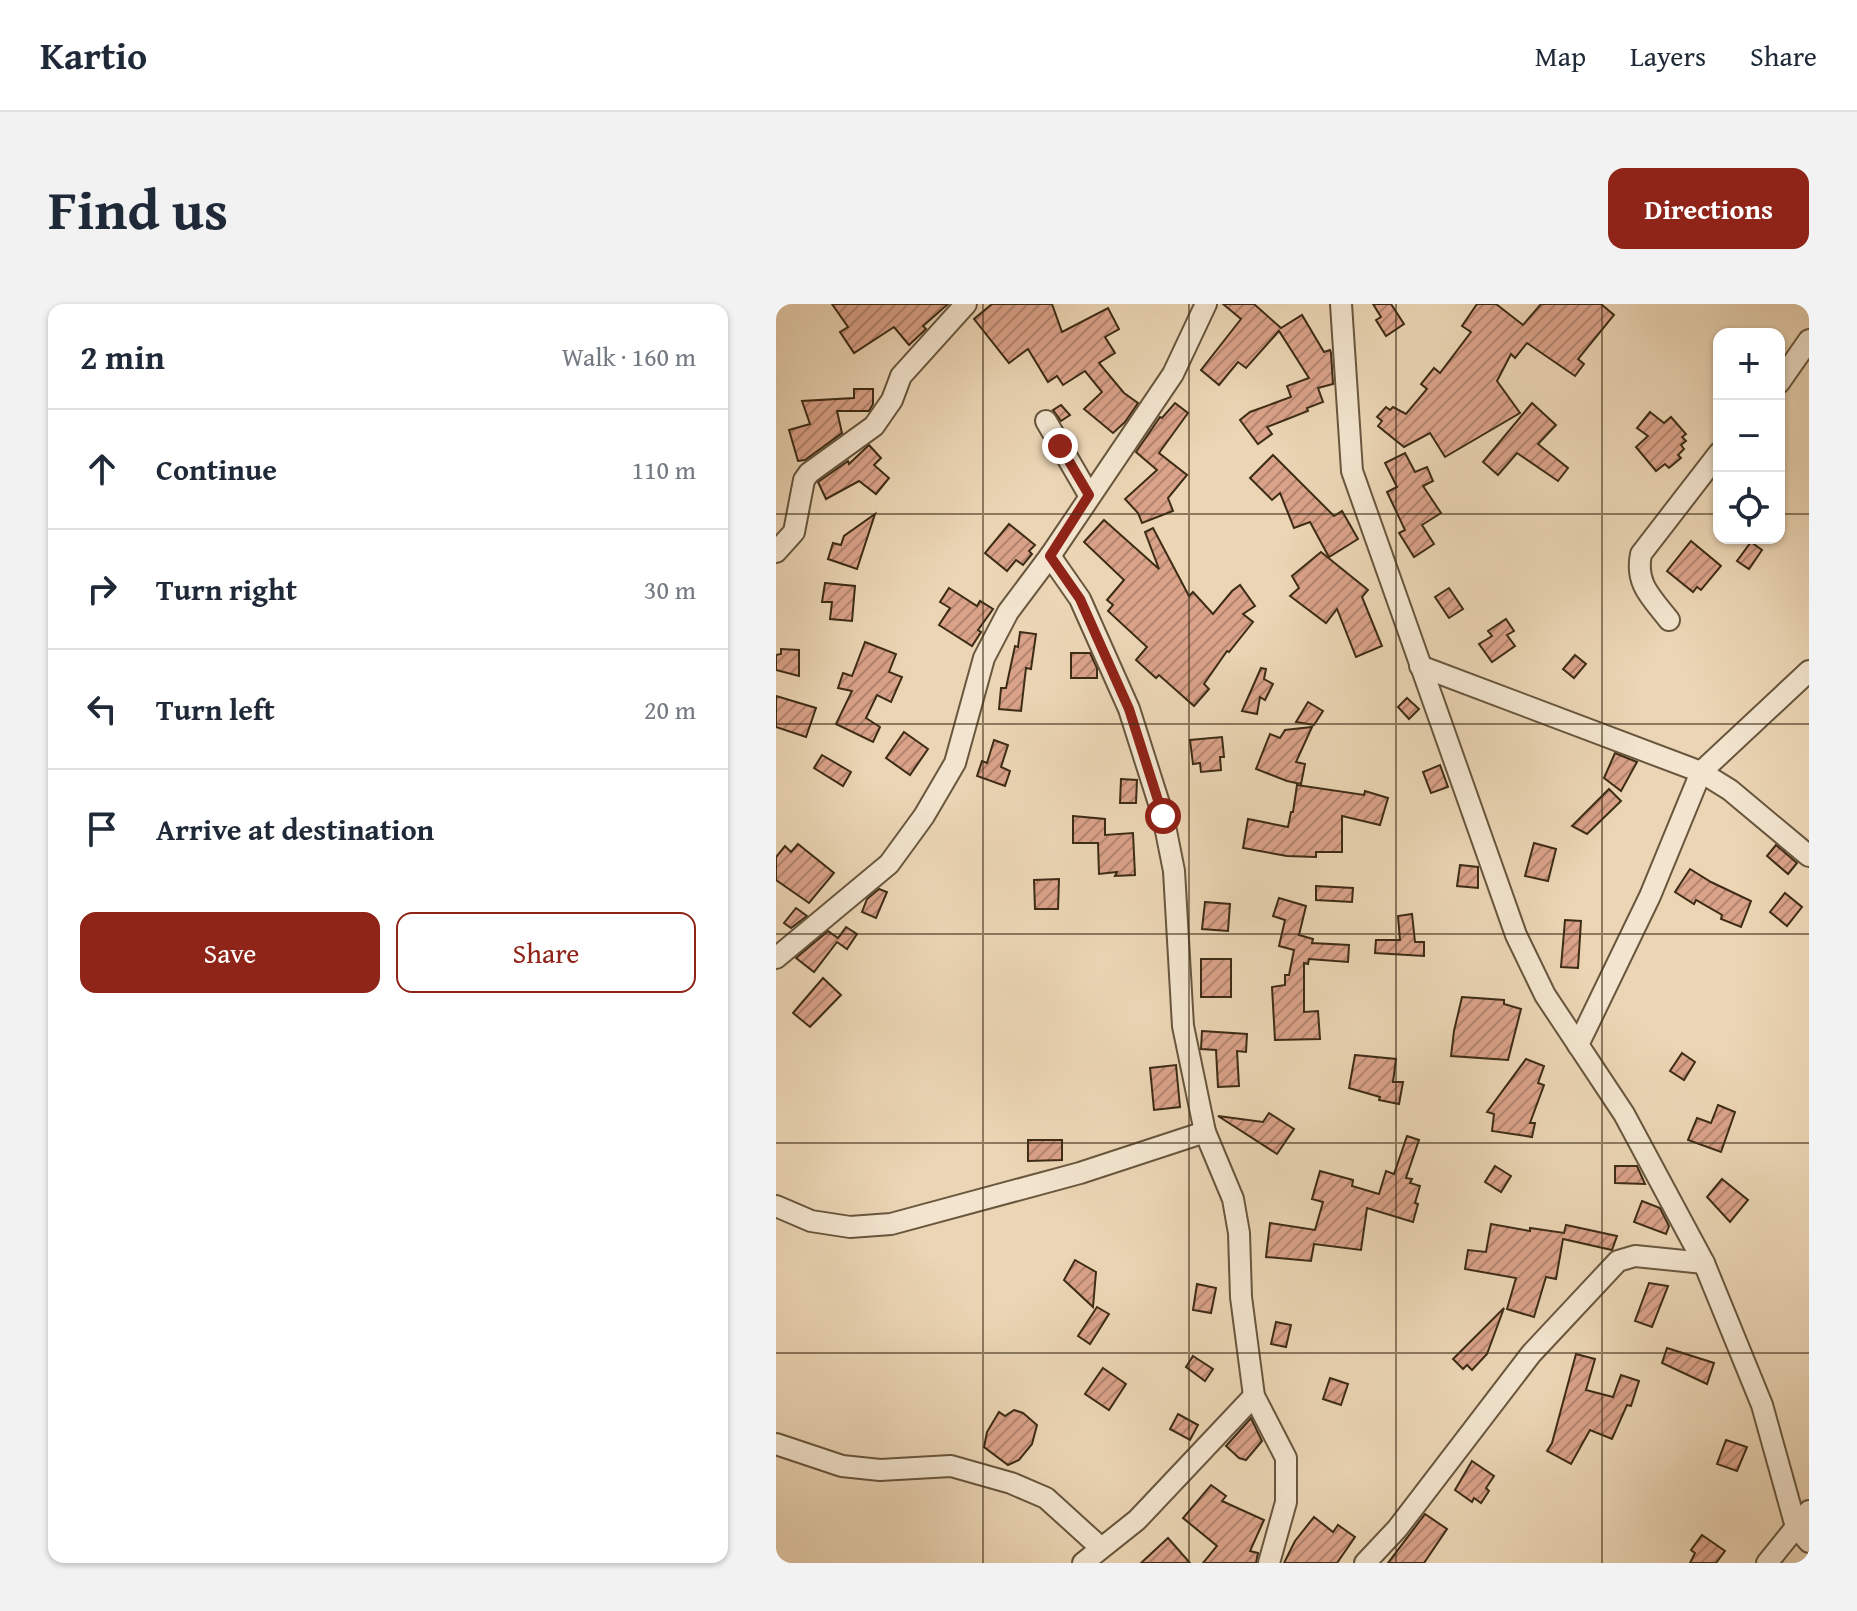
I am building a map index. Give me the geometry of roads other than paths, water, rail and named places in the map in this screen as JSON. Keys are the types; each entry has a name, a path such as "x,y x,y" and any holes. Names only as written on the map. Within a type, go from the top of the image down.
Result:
{"street":[{"path":"776,552 794,532 801,493 809,473 874,426 892,400 901,376 966,304"},
{"path":"776,958 889,864 924,816 955,763 984,658 1008,612 1050,556 1173,374 1206,304"},
{"path":"1341,304 1352,471 1516,935 1545,995 1624,1114 1704,1263 1762,1405 1805,1527 1767,1563"},
{"path":"1785,374 1809,340"},
{"path":"1046,421 1089,495"},
{"path":"1669,620 1642,584 1638,570 1641,554 1713,461"},
{"path":"1050,556 1080,599 1129,709 1163,816 1174,871 1183,1026 1205,1132 1233,1199 1239,1233 1241,1297 1254,1396 1286,1458 1286,1502 1269,1563"},
{"path":"1420,666 1701,772 1730,790 1809,856"},
{"path":"1578,1045 1650,896 1701,772 1809,671"},
{"path":"776,1206 811,1221 850,1227 891,1224 1080,1173 1205,1132"},
{"path":"1365,1563 1397,1529 1531,1354 1618,1261 1635,1256 1704,1263"},
{"path":"1083,1563 1137,1520 1254,1396"},
{"path":"776,1444 842,1466 880,1470 951,1466 1011,1483 1046,1498 1100,1547"}]}
